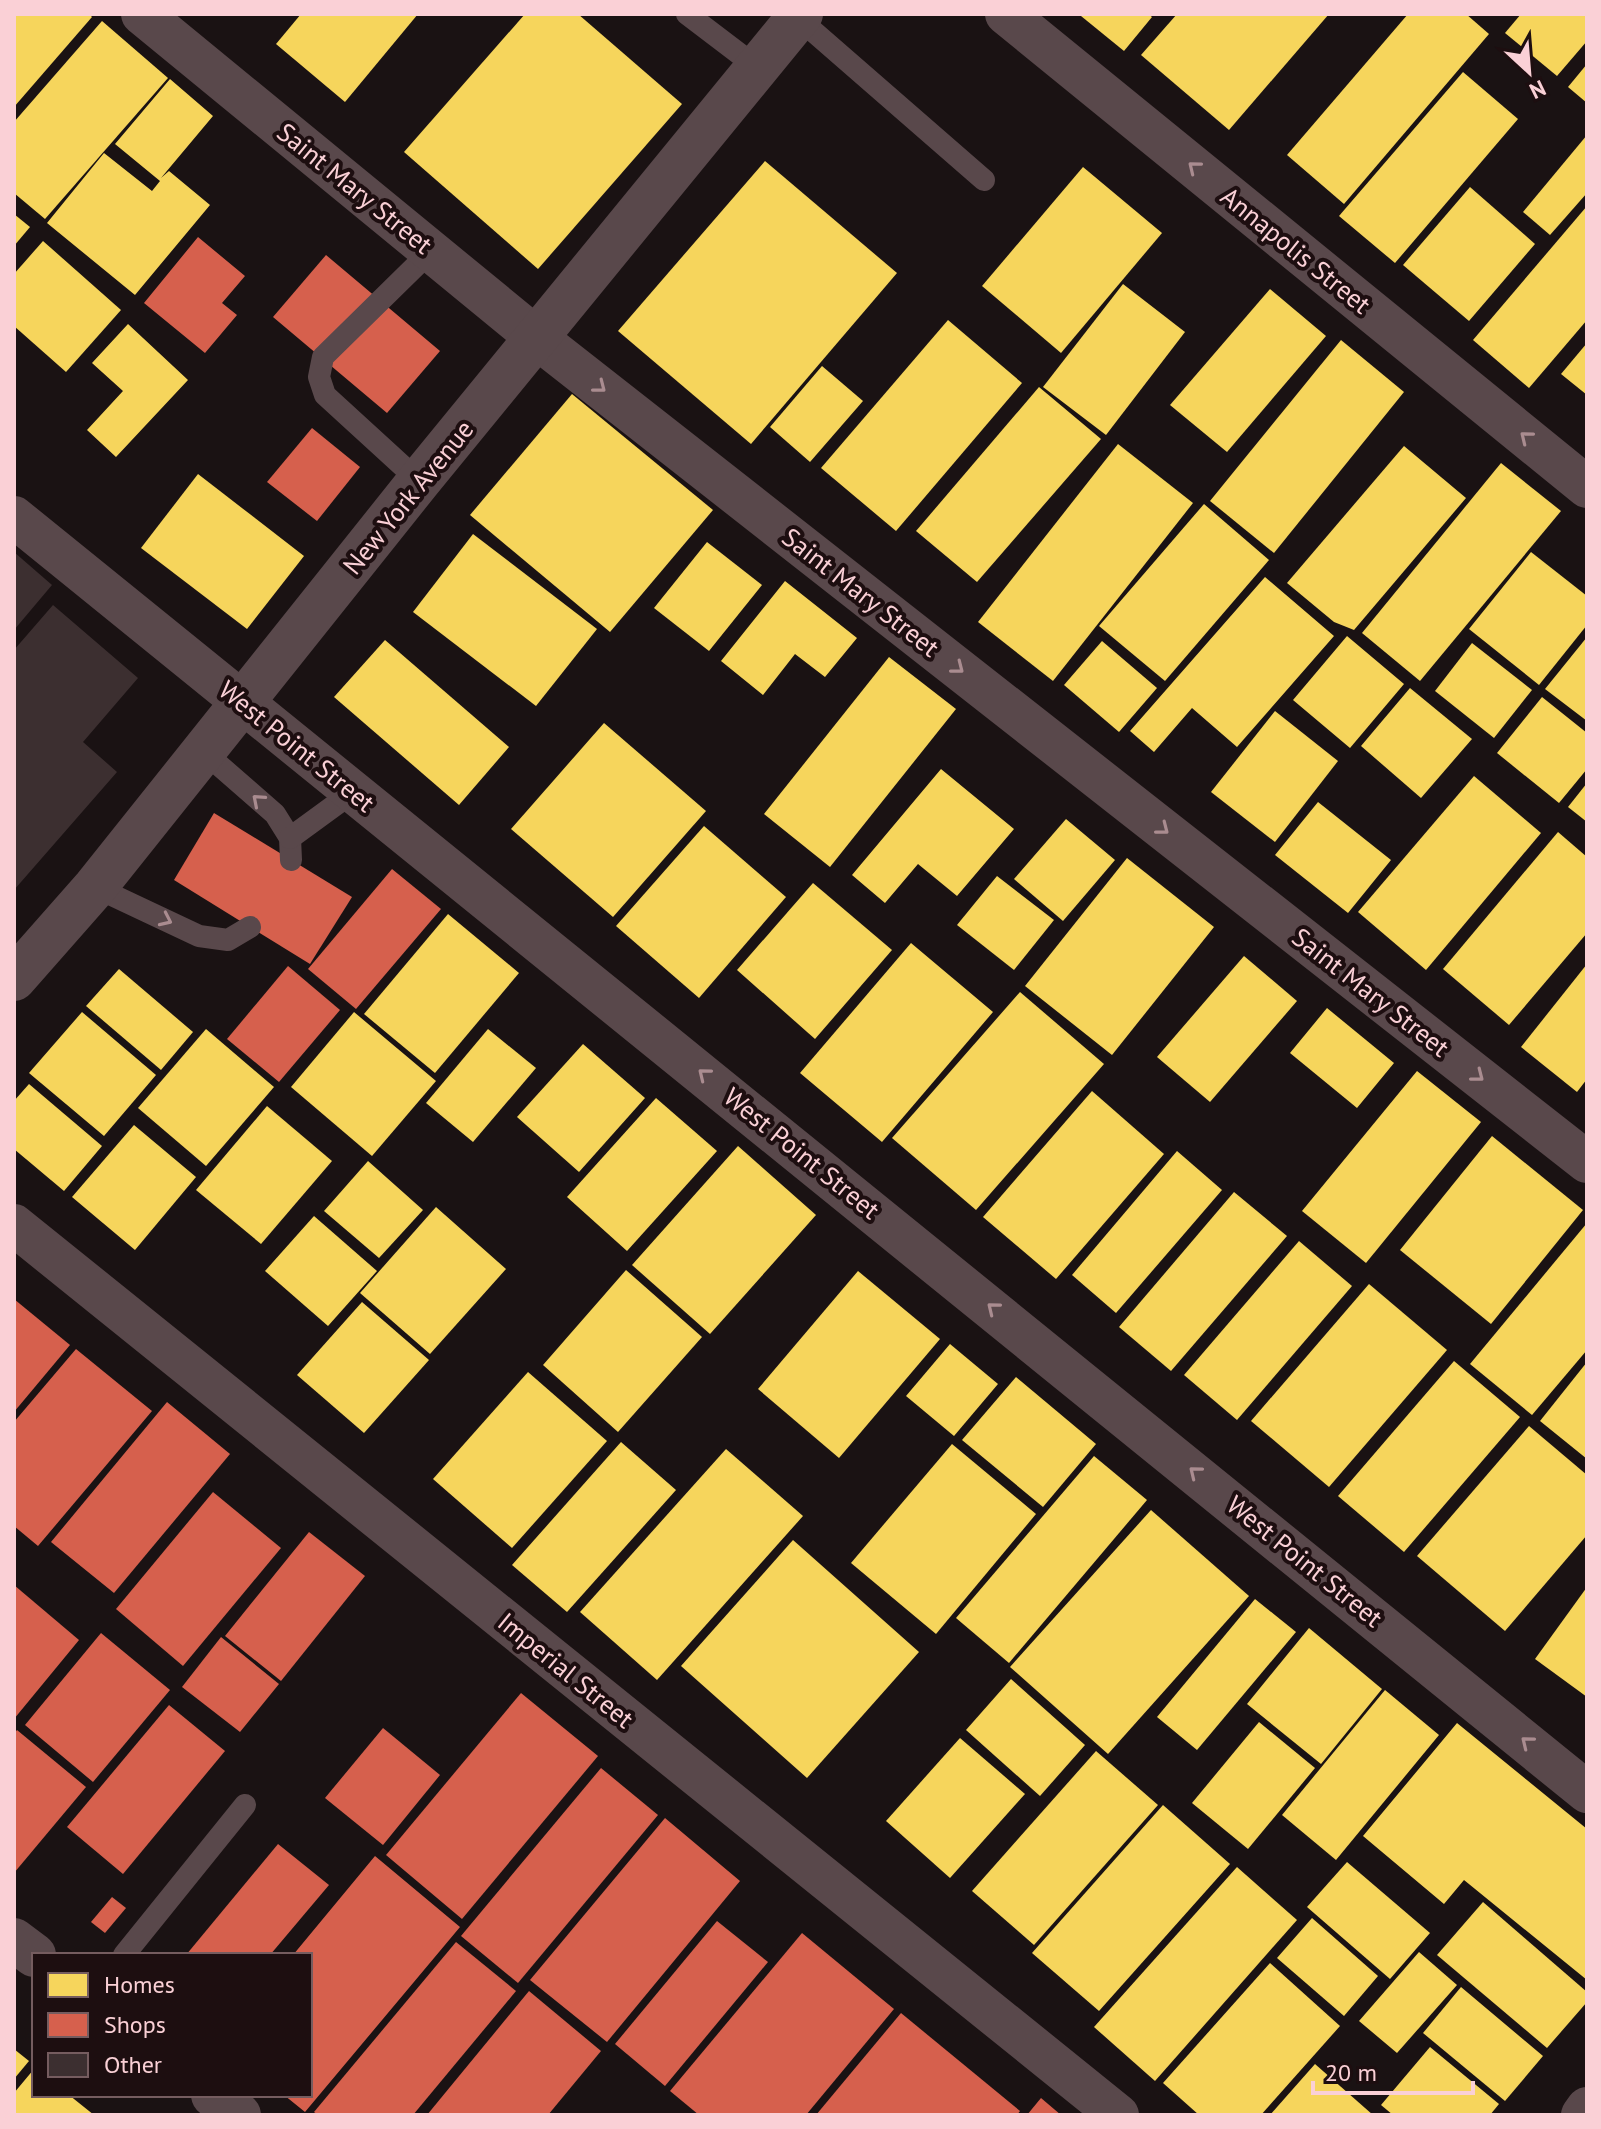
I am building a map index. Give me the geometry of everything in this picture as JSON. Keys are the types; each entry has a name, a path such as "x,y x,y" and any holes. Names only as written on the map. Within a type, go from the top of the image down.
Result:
{"street":[{"name":"Saint Mary Street","path":"142,14 538,339 1587,1162"},
{"name":"Annapolis Street","path":"1006,14 1587,487"},
{"name":"New York Avenue","path":"14,979 95,887 419,481 800,16"},
{"name":"West Point Street","path":"14,517 1587,1792"},
{"name":"Imperial Street","path":"14,1225 504,1638 1118,2115"},
{"path":"14,1940 32,1954"},
{"path":"216,2097 239,2115"},
{"path":"1582,2115 1587,2108"}],"lane":[{"path":"687,14 758,68"},
{"path":"800,16 984,180"},
{"path":"419,481 325,395 319,377 323,357 431,251"},
{"path":"204,752 275,814 291,849 353,792"},
{"path":"95,887 199,936 228,940 250,927"},
{"path":"126,1953 245,1805"}],"building: Homes":[{"path":"14,14 89,14 92,17 14,107"},
{"path":"301,14 418,14 345,102 276,44"},
{"path":"525,14 578,14 682,104 538,269 404,152"},
{"path":"1148,14 1152,17 1124,51 1081,16"},
{"path":"1177,14 1329,14 1229,130 1141,55"},
{"path":"1408,14 1466,14 1489,34 1344,204 1287,155"},
{"path":"1521,14 1587,14 1587,41 1557,76 1505,33"},
{"path":"102,21 168,78 45,219 14,193 14,122"},
{"path":"1587,64 1587,103 1568,87"},
{"path":"1463,72 1518,119 1395,263 1339,216"},
{"path":"170,79 213,116 161,178 169,171 210,205 135,295 47,223 104,153 152,191 160,181 115,144"},
{"path":"1587,135 1587,193 1550,235 1523,212"},
{"path":"765,161 897,273 751,444 618,331"},
{"path":"1083,167 1162,233 1061,353 982,286"},
{"path":"1470,187 1535,244 1469,321 1403,265"},
{"path":"1587,206 1587,320 1529,388 1473,340"},
{"path":"14,214 30,227 14,246"},
{"path":"43,241 121,310 66,372 14,326 14,274"},
{"path":"1123,284 1185,332 1106,435 1043,387"},
{"path":"1270,289 1326,336 1227,452 1170,405"},
{"path":"948,320 1022,383 896,531 821,468"},
{"path":"128,324 188,380 116,457 87,430 123,391 92,363"},
{"path":"1341,340 1404,392 1274,553 1210,501"},
{"path":"1587,343 1587,395 1561,374"},
{"path":"822,366 863,401 810,462 770,427"},
{"path":"1039,387 1101,439 977,582 916,531"},
{"path":"572,394 713,510 610,632 470,515"},
{"path":"1118,444 1193,503 1053,681 978,622"},
{"path":"1404,446 1466,498 1354,630 1334,622 1287,583"},
{"path":"1501,463 1561,511 1420,681 1362,633"},
{"path":"198,474 304,556 247,629 141,548"},
{"path":"1204,504 1269,560 1165,681 1099,626"},
{"path":"473,534 597,629 536,706 413,612"},
{"path":"707,542 762,585 709,651 654,608"},
{"path":"1531,552 1587,596 1587,625 1539,685 1469,629"},
{"path":"1265,577 1334,636 1237,747 1192,708 1154,752 1130,731"},
{"path":"785,581 857,638 825,677 795,654 763,695 721,661"},
{"path":"1347,636 1404,684 1350,748 1293,700"},
{"path":"1587,637 1587,721 1545,689"},
{"path":"385,640 509,747 459,805 334,697"},
{"path":"1102,641 1157,688 1119,732 1064,685"},
{"path":"1472,643 1532,690 1494,738 1435,691"},
{"path":"889,657 956,709 830,867 764,814"},
{"path":"1410,688 1472,739 1421,798 1361,746"},
{"path":"1542,697 1587,733 1587,769 1559,803 1497,753"},
{"path":"1275,711 1338,761 1275,842 1211,792"},
{"path":"604,723 706,811 613,917 511,829"},
{"path":"941,769 1014,829 957,896 918,864 885,903 852,875"},
{"path":"1474,776 1541,833 1426,970 1358,912"},
{"path":"1587,783 1587,822 1568,807"},
{"path":"1318,802 1391,860 1348,913 1275,855"},
{"path":"1066,819 1115,860 1063,921 1014,879"},
{"path":"704,826 786,897 699,998 616,926"},
{"path":"1558,832 1587,857 1587,933 1509,1025 1443,969"},
{"path":"1127,858 1214,927 1112,1055 1025,986"},
{"path":"997,876 1054,920 1014,970 957,925"},
{"path":"813,883 892,950 815,1039 737,970"},
{"path":"448,914 519,973 435,1073 364,1014"},
{"path":"911,943 993,1012 882,1142 800,1073"},
{"path":"1244,956 1297,1001 1210,1102 1157,1057"},
{"path":"1587,964 1587,1079 1577,1092 1521,1047"},
{"path":"119,969 193,1032 161,1070 86,1006"},
{"path":"1020,992 1104,1064 976,1210 892,1138"},
{"path":"1327,1008 1394,1063 1357,1108 1290,1053"},
{"path":"82,1012 156,1075 104,1136 29,1073"},
{"path":"354,1012 436,1081 372,1156 291,1087"},
{"path":"206,1029 274,1087 206,1166 138,1108"},
{"path":"488,1029 536,1068 473,1142 426,1103"},
{"path":"583,1044 645,1098 579,1172 517,1117"},
{"path":"1417,1071 1481,1122 1366,1263 1302,1211"},
{"path":"29,1084 102,1146 64,1191 14,1149 14,1101"},
{"path":"1092,1091 1164,1154 1056,1279 983,1217"},
{"path":"656,1098 717,1151 627,1251 567,1197"},
{"path":"267,1106 332,1161 261,1244 196,1190"},
{"path":"134,1125 196,1177 135,1250 72,1197"},
{"path":"1492,1136 1583,1210 1491,1324 1400,1250"},
{"path":"738,1146 816,1215 710,1334 632,1265"},
{"path":"1177,1151 1222,1190 1116,1313 1072,1275"},
{"path":"368,1161 423,1210 379,1258 324,1211"},
{"path":"1234,1192 1287,1236 1171,1371 1119,1327"},
{"path":"436,1207 506,1269 430,1354 360,1293"},
{"path":"314,1216 377,1271 328,1326 265,1271"},
{"path":"1587,1223 1587,1350 1532,1415 1470,1364"},
{"path":"1299,1241 1352,1286 1237,1420 1184,1375"},
{"path":"626,1270 702,1337 618,1432 543,1365"},
{"path":"858,1271 940,1339 839,1458 758,1389"},
{"path":"1369,1284 1447,1350 1329,1487 1251,1421"},
{"path":"362,1302 429,1360 364,1433 297,1375"},
{"path":"950,1344 998,1384 954,1436 906,1396"},
{"path":"1454,1361 1520,1417 1404,1552 1338,1496"},
{"path":"1587,1362 1587,1459 1540,1421"},
{"path":"528,1372 607,1441 512,1548 433,1479"},
{"path":"1016,1377 1096,1444 1043,1507 962,1440"},
{"path":"1529,1426 1587,1475 1587,1535 1505,1631 1417,1556"},
{"path":"621,1442 676,1490 567,1612 512,1565"},
{"path":"952,1444 1036,1514 936,1634 851,1563"},
{"path":"726,1449 803,1516 657,1680 580,1612"},
{"path":"1094,1456 1147,1500 1009,1663 956,1618"},
{"path":"1151,1510 1249,1596 1108,1754 1010,1667"},
{"path":"793,1540 919,1652 807,1778 681,1666"},
{"path":"1587,1587 1587,1697 1535,1659"},
{"path":"1255,1599 1296,1632 1197,1750 1157,1717"},
{"path":"1309,1628 1382,1689 1321,1764 1247,1704"},
{"path":"1011,1679 1085,1745 1040,1796 966,1730"},
{"path":"1385,1690 1439,1735 1336,1860 1282,1815"},
{"path":"1259,1722 1315,1768 1248,1849 1192,1803"},
{"path":"1457,1723 1587,1829 1587,1980 1464,1880 1444,1904 1363,1836"},
{"path":"960,1738 1025,1794 950,1878 886,1821"},
{"path":"1096,1751 1158,1805 1034,1945 972,1891"},
{"path":"1163,1805 1230,1864 1099,2011 1032,1953"},
{"path":"1347,1862 1430,1933 1390,1979 1307,1907"},
{"path":"1237,1867 1297,1920 1155,2081 1094,2027"},
{"path":"1483,1902 1587,1992 1587,2002 1547,2048 1437,1955"},
{"path":"1312,1918 1378,1976 1344,2016 1277,1958"},
{"path":"1419,1952 1457,1985 1397,2053 1359,2021"},
{"path":"1270,1963 1340,2026 1261,2115 1199,2115 1163,2083"},
{"path":"1461,1987 1543,2056 1505,2101 1423,2033"},
{"path":"1430,2047 1499,2104 1490,2115 1393,2115 1381,2105"},
{"path":"14,2049 29,2061 14,2079"},
{"path":"1315,2064 1373,2115 1270,2115"},
{"path":"32,2071 32,2097 72,2097 94,2115 14,2115 14,2093"}],"building: Shops":[{"path":"198,237 245,276 222,303 237,315 205,353 144,303"},
{"path":"326,255 440,351 387,413 273,317"},
{"path":"312,428 360,467 317,521 267,482"},
{"path":"214,813 352,897 310,964 174,880"},
{"path":"392,869 441,909 356,1009 308,969"},
{"path":"288,966 340,1010 279,1082 227,1039"},
{"path":"14,1299 70,1345 14,1412"},
{"path":"76,1349 152,1411 38,1546 14,1526 14,1422"},
{"path":"167,1402 230,1454 114,1593 51,1542"},
{"path":"213,1492 281,1548 183,1666 116,1609"},
{"path":"309,1532 365,1576 281,1681 225,1636"},
{"path":"14,1585 79,1640 14,1719"},
{"path":"101,1633 170,1690 93,1782 25,1725"},
{"path":"221,1637 279,1684 240,1732 182,1687"},
{"path":"521,1693 598,1756 462,1919 386,1855"},
{"path":"169,1705 225,1751 123,1874 67,1827"},
{"path":"383,1728 440,1775 383,1845 325,1798"},
{"path":"17,1730 86,1787 14,1873 14,1734"},
{"path":"601,1768 658,1815 518,1983 461,1936"},
{"path":"665,1818 740,1881 607,2042 530,1980"},
{"path":"278,1844 329,1885 272,1953 188,1953"},
{"path":"375,1856 460,1927 305,2112 286,2097 312,2097 312,1953 295,1953"},
{"path":"112,1897 126,1908 105,1933 91,1922"},
{"path":"717,1921 768,1962 665,2086 615,2044"},
{"path":"802,1933 894,2009 806,2115 699,2115 670,2091"},
{"path":"456,1942 516,1991 413,2115 318,2115 314,2112"},
{"path":"529,1991 601,2051 548,2115 427,2115"},
{"path":"901,2013 1020,2111 1017,2115 816,2115"},
{"path":"1041,2098 1061,2115 1027,2115"}],"building: Other":[{"path":"14,552 52,585 14,630"},
{"path":"53,605 138,678 83,742 117,772 14,890 14,650"}]}
